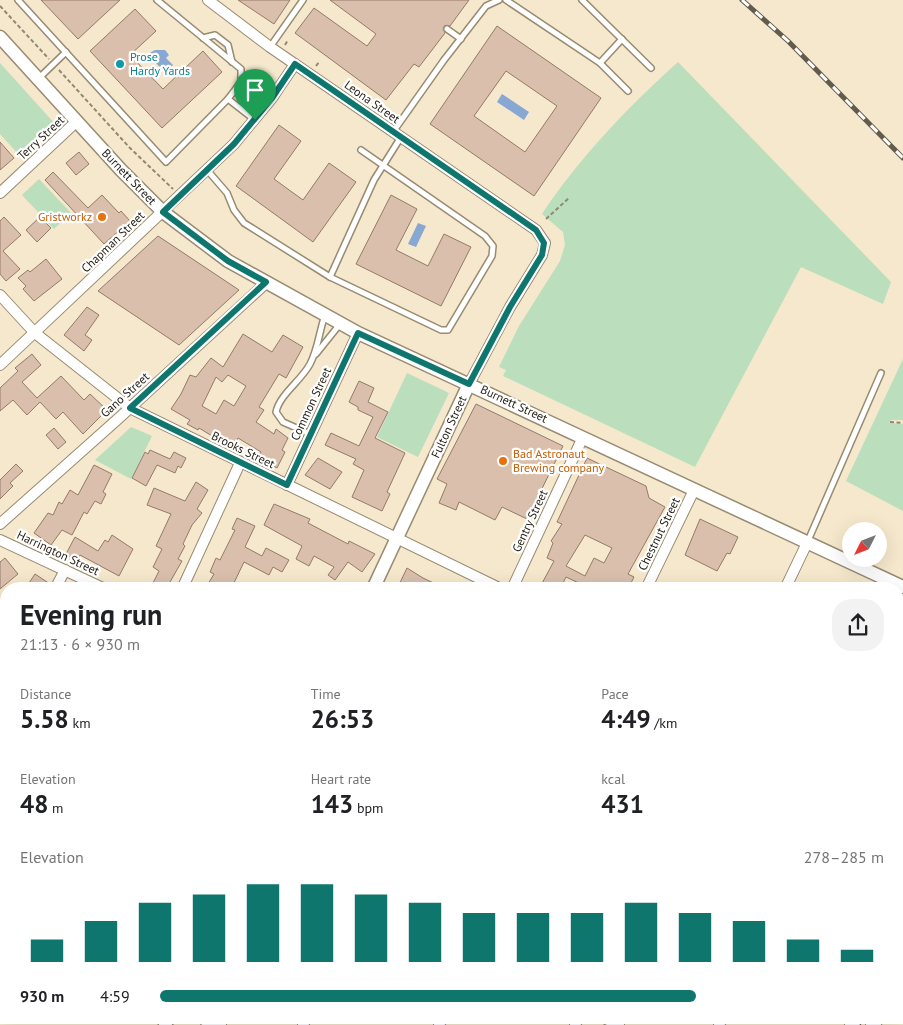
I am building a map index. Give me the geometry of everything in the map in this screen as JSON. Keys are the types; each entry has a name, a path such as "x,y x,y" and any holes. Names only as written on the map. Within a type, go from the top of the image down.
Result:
{"street":[{"name":"Leona Street","path":"208,0 270,47 536,230 544,243"},
{"name":"Burnett Street","path":"0,37 76,121 163,212 228,261 358,333 892,582"},
{"name":"Chapman Street","path":"0,365 208,171 255,120 295,64"},
{"name":"Terry Street","path":"0,193 76,121"},
{"name":"Fulton Street","path":"376,582 469,384 510,307 542,255 544,243"},
{"name":"Gano Street","path":"0,524 130,408 266,282"},
{"name":"Brooks Street","path":"0,295 35,333 130,408 487,582"},
{"name":"Common Street","path":"287,485 358,333"},
{"name":"Gentry Street","path":"515,582 583,437"},
{"path":"185,582 240,463"},
{"name":"Chestnut Street","path":"649,582 694,490"},
{"name":"Harrington Street","path":"0,540 91,582"},
{"path":"788,582 807,543"},
{"path":"59,582 65,570"}],"lane":[{"path":"18,0 166,162 228,99 241,82 241,69 157,0"},
{"path":"270,47 303,0"},
{"path":"330,276 397,134 461,39 486,6 499,0"},
{"path":"506,0 600,63 628,91"},
{"path":"582,0 652,68"},
{"path":"447,29 461,39"},
{"path":"203,38 215,35 228,45 232,62"},
{"path":"600,63 622,39"},
{"path":"38,79 66,52"},
{"path":"228,99 255,120"},
{"path":"208,171 227,193 234,210 244,223 330,276 440,330 448,330 492,256 492,246 485,236 361,150"},
{"path":"316,354 319,331 325,315"},
{"path":"311,434 283,422 276,412 280,402 341,324"},
{"path":"807,543 881,373"}],"path":[{"path":"0,6 129,146 180,196"},
{"path":"546,219 570,197"},
{"path":"890,422 903,423"}],"green space":[{"path":"678,62 891,282 883,304 801,267 695,467 503,376 506,370 499,367 519,326 560,261 565,245 563,232 542,214 556,193 605,134"},
{"path":"0,63 56,125 21,157 0,134"},
{"path":"39,179 71,213 54,229 22,195"},
{"path":"903,359 903,420 891,420 889,423 903,424 903,511 846,481"},
{"path":"407,373 449,393 418,457 377,437"},
{"path":"131,427 152,436 131,479 95,460"}],"water":[{"path":"155,50 165,50 169,55 166,58 173,65 165,73 148,54"},
{"path":"502,94 529,112 524,120 497,102"},
{"path":"418,223 426,226 416,247 408,244"}],"building":[{"path":"41,0 120,0 78,39"},
{"path":"238,0 290,0 274,24"},
{"path":"330,0 469,0 450,26 444,26 445,33 419,67 414,64 386,100 295,33 314,8 367,46 376,34"},
{"name":"Prose Hardy Yards","path":"135,9 156,31 130,55 163,89 203,51 222,72 162,128 90,51"},
{"path":"497,26 601,98 534,196 430,124","holes":["506,71 557,106 525,152 474,116"]},
{"path":"279,125 301,141 274,179 303,200 329,163 356,182 313,242 236,186"},
{"path":"0,142 14,158 0,170"},
{"path":"79,152 89,164 76,175 66,163"},
{"name":"Gristworkz","path":"53,172 88,208 102,195 119,213 121,211 130,221 104,244 45,180"},
{"path":"391,195 417,209 396,250 428,266 444,234 471,247 441,306 356,264"},
{"path":"4,217 21,235 3,251 20,269 6,281 0,274 0,221"},
{"path":"40,217 51,228 37,242 26,230"},
{"path":"158,236 239,290 179,345 98,291"},
{"path":"46,259 62,279 34,301 23,289 26,286 18,278 28,270 30,272"},
{"path":"87,307 99,315 85,335 92,340 84,351 64,335"},
{"path":"243,334 272,352 283,335 303,347 286,378 279,374 259,407 264,410 256,422 274,434 276,429 288,438 282,450 285,452 277,468 258,458 261,452 238,438 232,448 199,428 198,430 187,424 190,420 171,409 190,375 196,377 211,358 223,367","holes":["228,375 246,386 234,406 224,400 216,414 202,406 216,377 222,382"]},
{"path":"32,354 41,365 22,382 37,398 61,376 84,400 90,394 107,410 83,434 63,412 56,419 40,402 27,415 13,400 0,411 0,388 18,371 15,368"},
{"path":"359,381 374,388 368,402 388,412 375,438 405,453 387,492 390,494 382,511 352,497 364,470 353,464 356,459 325,445 331,433 359,446 373,417 358,410 358,407 349,402"},
{"path":"476,404 563,446 527,519 502,507 495,520 459,502 456,510 439,503 447,484 437,479"},
{"path":"54,428 66,442 58,449 46,435"},
{"path":"150,450 170,459 174,452 186,458 181,468 178,466 175,473 157,465 146,486 132,478 145,452 148,454"},
{"path":"318,458 342,472 330,489 305,475"},
{"path":"587,458 646,486 649,498 665,507 628,574 634,577 632,582 577,582 566,577 564,582 543,582 554,561 547,558 553,543 551,541 562,524 557,522","holes":["585,535 612,548 604,563 594,558 585,576 566,566"]},
{"path":"16,464 23,471 10,483 13,486 0,499 0,480"},
{"path":"94,465 112,474 103,492 106,494 101,504 95,501 87,514 84,512 72,535 62,530 51,545 34,533 48,513 53,515 59,502 62,504 70,490 78,495"},
{"path":"196,482 208,490 197,509 202,513 192,525 183,544 185,546 178,559 182,561 170,582 154,582 159,571 153,567 162,549 156,546 171,514 147,505 154,488 185,501"},
{"path":"274,504 310,519 308,523 348,544 349,541 375,554 362,572 348,562 335,580 328,575 334,567 314,556 309,566 296,559 302,546 264,525"},
{"path":"237,518 255,526 245,547 262,556 266,548 289,560 282,572 273,567 269,575 244,562 234,582 209,582 214,574 210,572 216,558 220,560 235,530 232,529"},
{"path":"700,519 738,537 730,554 727,553 717,571 685,555"},
{"path":"112,535 133,549 119,576 80,555 77,561 66,554 75,537 98,551 105,540 108,542"},
{"path":"5,558 18,574 8,582 0,582 0,562"},
{"path":"407,568 431,582 400,582"},
{"path":"35,574 47,582 30,582"}],"railway":[{"path":"742,0 788,41 903,158"}],"place":[{"name":"Prose Hardy Yards","path":"120,64"},
{"name":"Gristworkz","path":"102,217"},
{"name":"Bad Astronaut Brewing company","path":"503,461"}],"route":[{"path":"295,64 536,230 542,236 544,243 542,255 510,307 469,384 358,333 287,485 130,408 266,282 228,261 163,212 208,171 255,120 295,64"}]}
